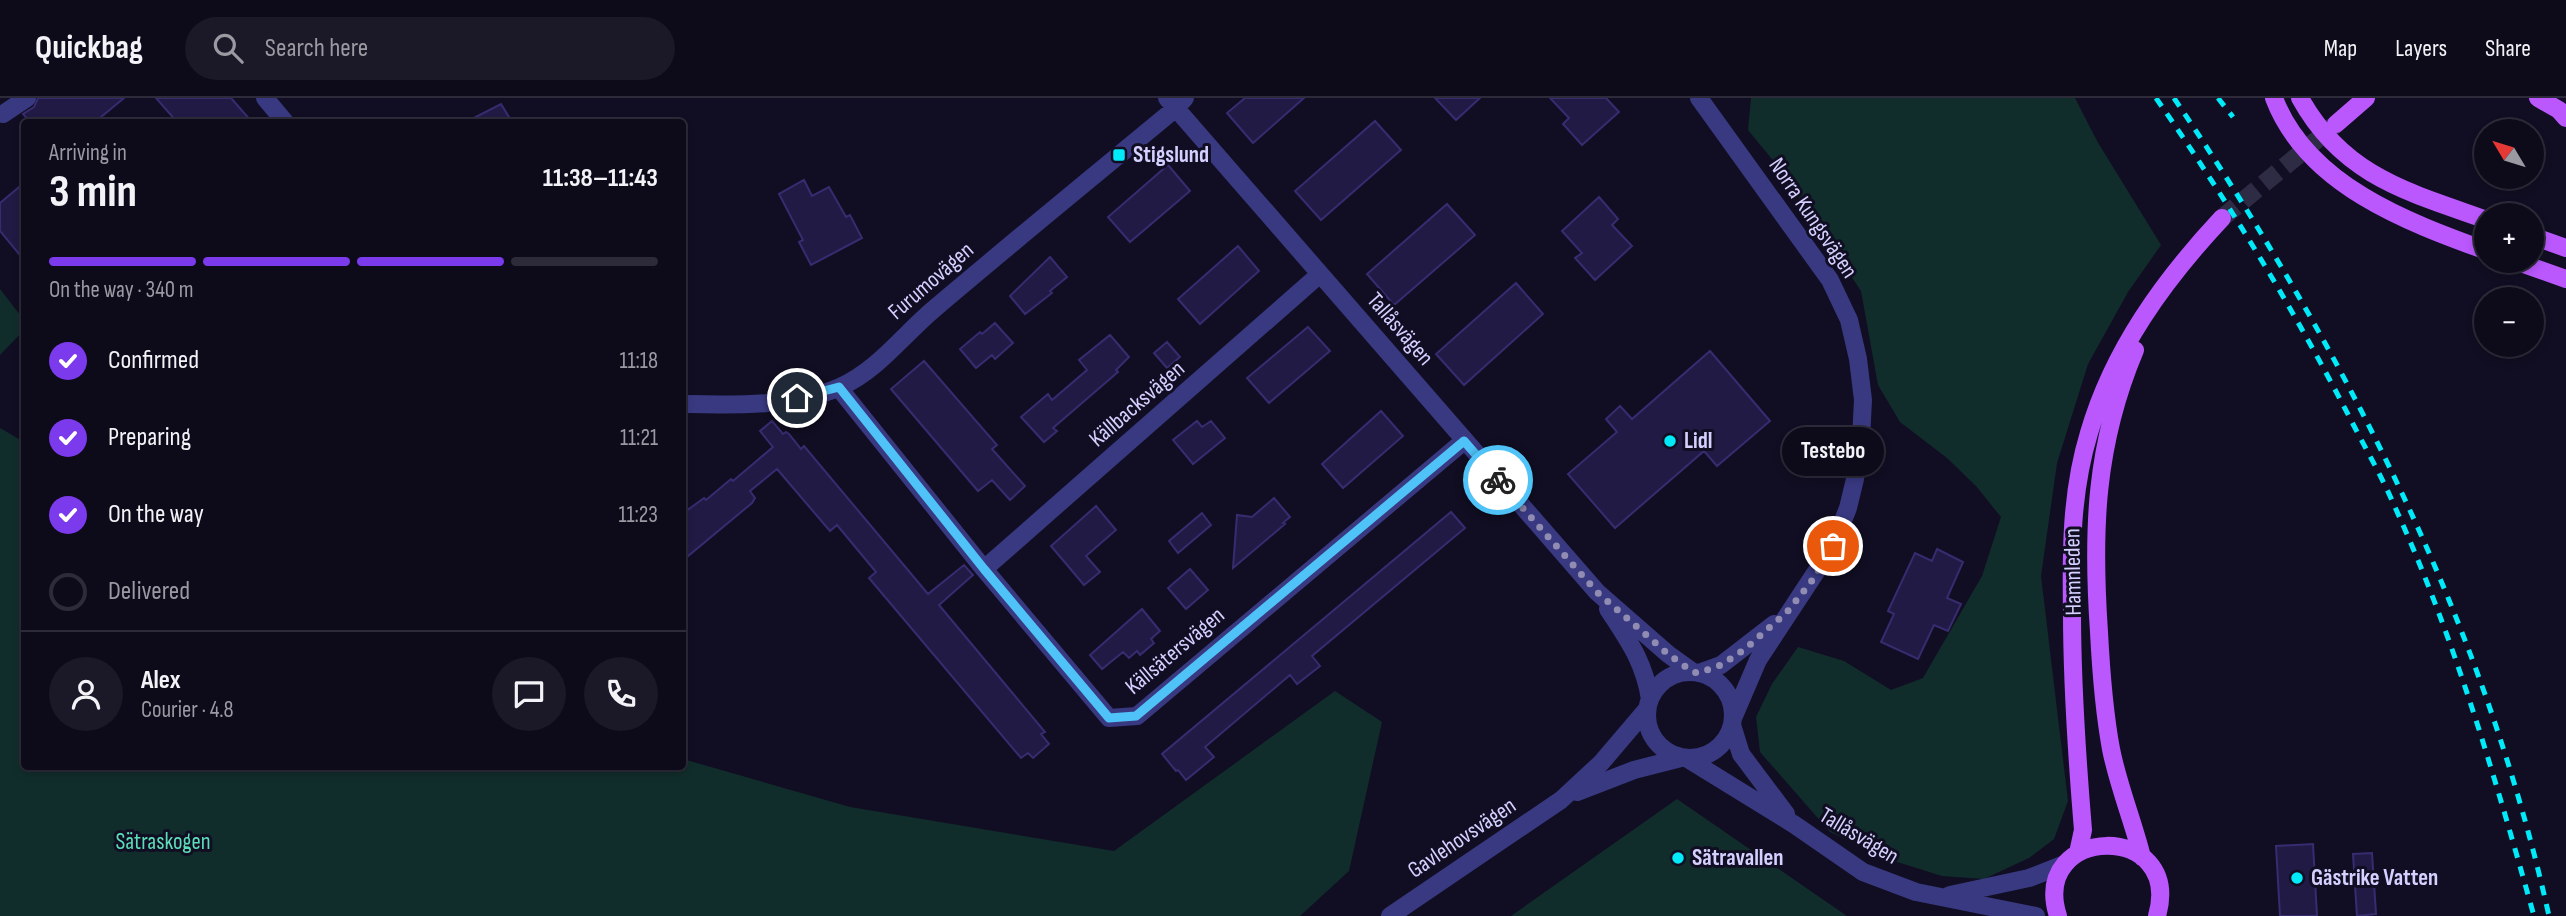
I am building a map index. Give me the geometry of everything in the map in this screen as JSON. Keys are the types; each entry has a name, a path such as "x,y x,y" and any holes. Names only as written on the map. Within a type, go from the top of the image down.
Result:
{"main road":[{"path":"2274,98 2309,154 2334,176 2375,203 2428,229 2474,246"},
{"path":"2300,98 2326,138 2349,160 2388,182 2474,214"},
{"path":"2336,124 2366,98"},
{"path":"2538,98 2559,110 2566,118"},
{"name":"Hamnleden","path":"2057,916 2054,896 2057,880 2072,858 2082,830 2072,663 2071,582 2072,522 2079,474 2089,432 2118,360 2160,292 2185,258 2222,218"},
{"path":"2544,240 2566,248"},
{"path":"2544,271 2566,279"},
{"name":"Hamnleden","path":"2157,916 2161,900 2159,885 2154,871 2142,857 2112,750 2100,651 2095,581 2095,527 2099,480 2119,392 2160,292"},
{"path":"2072,858 2094,846 2111,844 2127,848 2142,857"}],"street":[{"path":"3,114 27,98"},
{"path":"264,98 282,119"},
{"name":"Norra Kungsvägen","path":"1699,98 1829,280 1849,320 1858,359 1863,400 1861,439 1848,508 1833,546 1811,582 1787,612 1758,660 1733,720"},
{"name":"Tallåsvägen","path":"1176,101 1320,274 1597,592 1668,654 1696,672 1713,678 1724,688 1731,701 1741,754 1795,825"},
{"name":"Furumovägen","path":"686,404 743,406 797,398 839,387 866,372 930,312 1176,101"},
{"name":"Källbacksvägen","path":"984,569 1320,274"},
{"name":"Källsätersvägen","path":"839,387 984,569 1109,718 1136,716 1464,441"},
{"name":"Tallåsvägen","path":"1597,592 1637,654 1646,675 1649,704 1647,722 1658,745 1668,753 1684,758 1795,825 1863,872 1895,886 2036,916"},
{"name":"Norra Kungsvägen","path":"1696,672 1729,660 1787,612"},
{"path":"1649,704 1657,687 1667,679 1679,673 1696,672"},
{"name":"Gavlehovsvägen","path":"1390,916 1561,800 1601,763 1649,704"},
{"path":"1684,758 1700,758 1721,746 1733,720"},
{"name":"Gavlehovsvägen","path":"1561,800 1605,780 1684,758"},
{"name":"Tallåsvägen","path":"1940,897 2029,878 2072,858"}],"green space":[{"path":"1751,98 2075,98 2097,141 2161,245 2128,292 2088,364 2057,463 2041,576 2068,801 2054,839 2029,858 1984,879 1942,876 1891,860 1830,832 1760,752 1756,717 1772,684 1798,647 1844,661 1891,690 1923,678 1982,576 2001,517 1976,486 1947,458 1900,422 1878,385 1861,291 1776,164 1748,130"},
{"path":"0,289 21,316 21,333 0,355"},
{"name":"Sätraskogen","path":"0,428 21,440 21,770 686,770 686,760 850,807 1114,851 1335,691 1382,722 1349,871 1300,916 0,916"},
{"name":"Sätravallen","path":"1677,799 1847,916 1511,916"}],"building":[{"path":"38,98 124,98 99,119 27,119 23,114 34,107"},
{"path":"156,98 231,98 249,119 174,119"},
{"path":"1245,98 1304,98 1253,143 1227,113"},
{"path":"1435,98 1480,98 1456,120"},
{"path":"1550,98 1606,98 1619,112 1582,145 1563,124 1569,118"},
{"path":"501,104 510,119 472,119"},
{"path":"1375,121 1401,150 1321,220 1295,191"},
{"path":"1168,165 1190,191 1130,242 1108,217"},
{"path":"804,180 812,196 829,187 846,217 850,215 862,238 811,265 799,242 803,240 779,194"},
{"path":"21,186 21,256 0,231 0,203"},
{"path":"1599,197 1618,219 1612,225 1632,246 1595,280 1575,258 1582,253 1562,231"},
{"path":"1447,204 1475,235 1394,305 1367,274"},
{"path":"1238,246 1259,271 1200,324 1178,299"},
{"path":"1050,257 1067,277 1025,314 1010,296"},
{"path":"1516,283 1543,314 1464,385 1436,354"},
{"path":"995,323 1013,343 995,359 992,355 976,368 960,349"},
{"path":"1308,327 1330,351 1269,403 1247,378"},
{"path":"1110,335 1129,357 1116,370 1118,372 1053,428 1057,431 1044,442 1021,417 1048,394 1052,400 1087,370 1079,360"},
{"path":"1167,342 1180,357 1167,368 1154,353"},
{"name":"Lidl","path":"1710,351 1770,421 1717,466 1704,451 1615,528 1568,474 1617,432 1606,419 1620,406 1632,419"},
{"path":"924,361 997,445 992,449 1025,486 1010,500 992,480 978,491 891,389"},
{"path":"1381,411 1403,436 1343,488 1322,464"},
{"path":"772,421 783,434 789,434 801,449 804,446 928,594 964,565 973,575 939,605 1045,732 1041,734 1049,744 1033,758 1028,753 1021,758 869,578 876,572 837,525 830,531 777,469 750,491 755,498 752,503 686,558 686,511 704,498 706,500 731,479 733,481 773,447 760,431"},
{"path":"1197,421 1202,427 1211,421 1225,438 1193,464 1173,440"},
{"path":"1274,498 1290,517 1233,568 1237,515 1252,517"},
{"path":"1096,506 1116,530 1086,556 1100,572 1084,585 1051,546"},
{"path":"1451,512 1465,528 1312,656 1320,666 1297,684 1290,675 1205,747 1214,757 1186,780 1176,771 1162,754"},
{"path":"1202,513 1211,525 1178,553 1169,541"},
{"path":"1937,549 1963,562 1947,598 1961,604 1948,631 1934,625 1918,659 1881,642 1894,614 1888,611 1915,553 1932,561"},
{"path":"1190,569 1208,590 1186,609 1168,588"},
{"path":"1142,609 1160,631 1151,639 1154,643 1140,655 1137,651 1129,658 1123,652 1102,669 1090,655"},
{"name":"Gästrike Vatten","path":"2313,844 2317,916 2280,916 2276,846"},
{"path":"2372,853 2376,914 2357,916 2353,854"}],"tunnel":[{"path":"2222,218 2336,124"}],"railway":[{"path":"2156,98 2235,217 2284,299 2331,382 2389,495 2436,605 2472,708 2534,916"},
{"path":"2174,98 2295,290 2350,388 2400,489 2446,593 2486,698 2521,806 2549,916"},
{"path":"2218,98 2233,117"}],"way so far":[{"path":"1498,480 1597,592 1668,654 1693,672 1699,673 1721,665 1745,649 1787,612 1811,582 1833,546"}],"place":[{"name":"Stigslund","path":"1119,155"},
{"name":"Lidl","path":"1670,441"},
{"name":"Testebo","path":"1833,546"},
{"name":"Sätravallen","path":"1678,858"},
{"name":"Gästrike Vatten","path":"2297,878"}],"route":[{"path":"797,398 839,387 984,569 1109,718 1136,716 1464,441 1498,480"}]}
